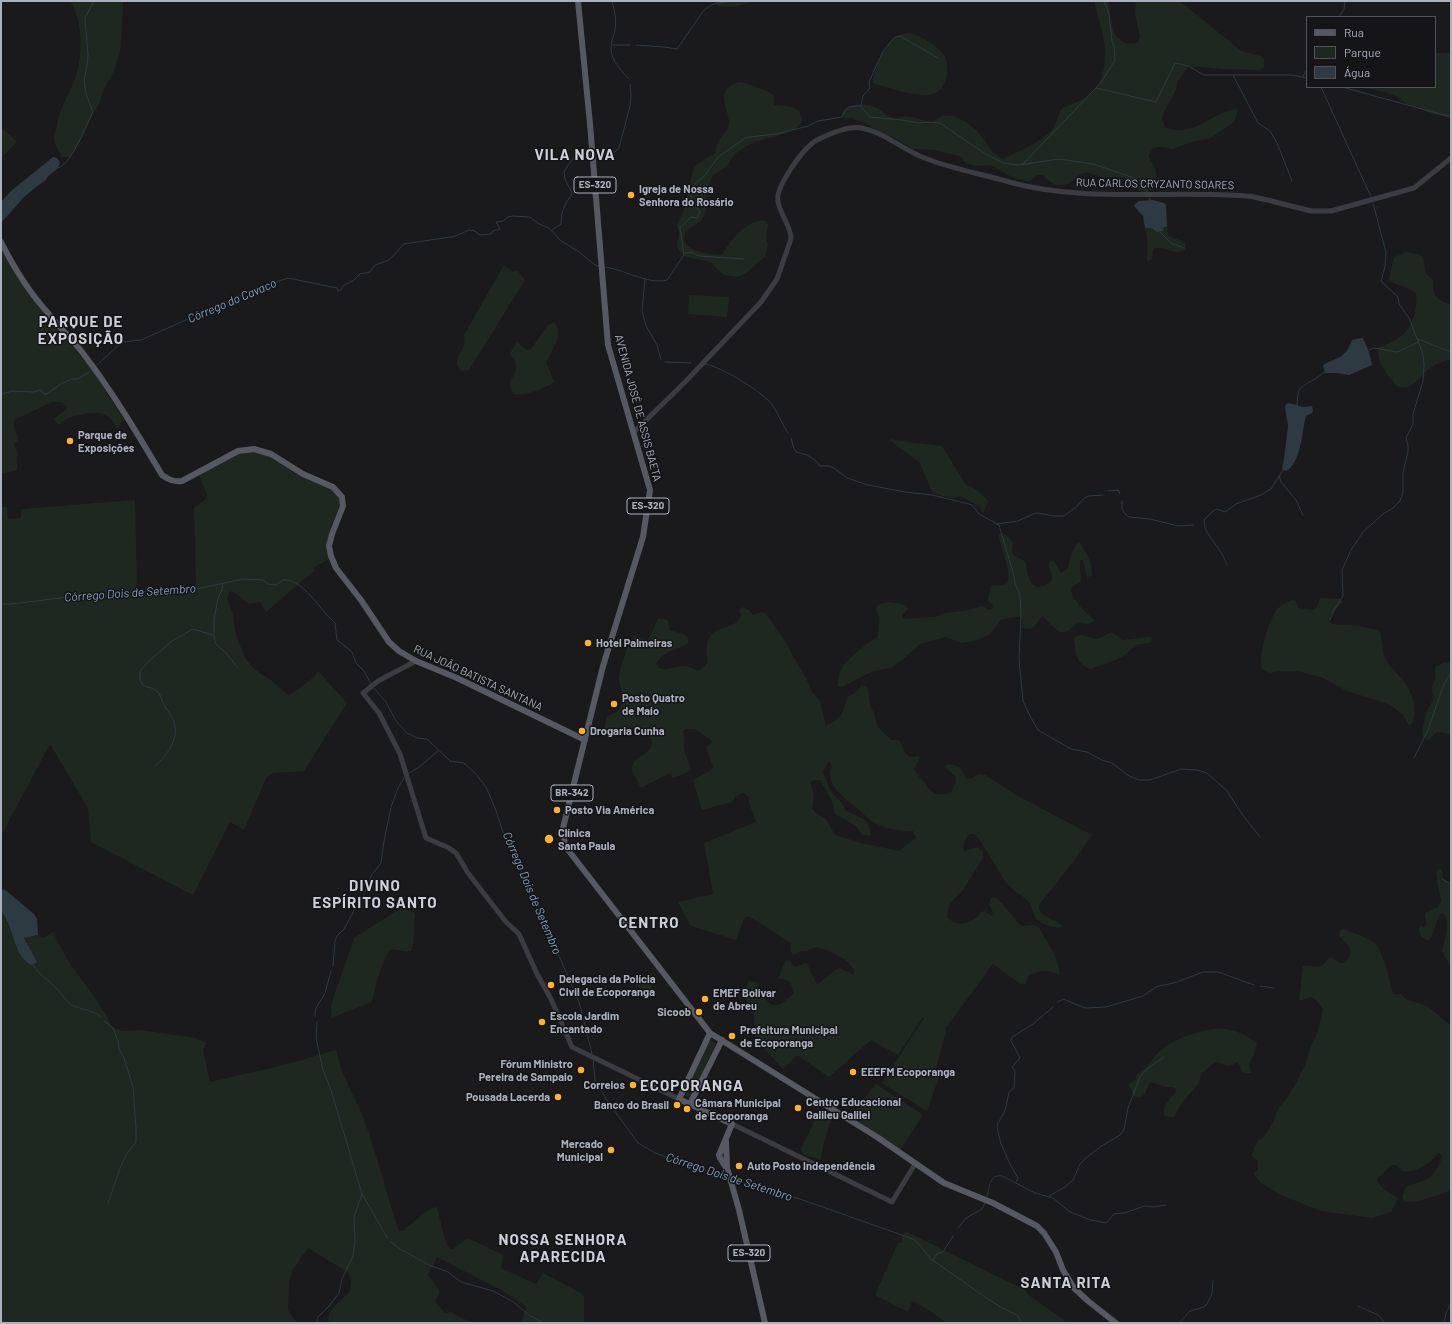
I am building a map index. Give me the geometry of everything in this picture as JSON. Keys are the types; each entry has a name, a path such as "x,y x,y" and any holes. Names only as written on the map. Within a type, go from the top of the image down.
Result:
{"main road":[{"name":"AVENIDA JOSÉ DE ASSIS BAETA","path":"578,1 608,345 650,490 643,537 603,666 563,828 565,846 710,1033"},
{"name":"RUA JOÃO BATISTA SANTANA","path":"1,242 16,270 33,294 82,352 98,374 128,418 162,475 174,482 182,481 238,450 254,449 271,454 303,474 333,488 342,498 343,506 329,546 331,556 336,568 361,600 389,642 399,651 416,662 457,678 585,740"},
{"name":"BR-342","path":"710,1033 877,1137 944,1183 993,1202 1037,1226 1044,1233 1056,1252 1063,1270 1074,1288 1116,1323"},
{"path":"710,1033 679,1099 732,1124"},
{"path":"690,1104 722,1040"},
{"name":"ES-320","path":"732,1124 726,1139 723,1156 732,1183 745,1233 765,1323"}],"street":[{"name":"RUA CARLOS CRYZANTO SOARES","path":"634,432 644,424 761,302 777,279 792,239 789,225 778,201 779,190 807,148 816,140 837,132 850,128 863,128 927,159 1013,183 1038,188 1085,194 1248,196 1310,211 1321,212 1331,211 1414,188 1451,158"},
{"path":"416,662 374,684 363,693 379,713 400,754 426,838 449,848 456,853 468,873 506,922 519,934 537,974 551,999 572,1047 679,1099"},
{"path":"732,1124 892,1202 915,1164"}],"green space":[{"path":"70,1 123,1 121,47 114,71 103,91 99,104 92,115 83,136 73,154 69,157 62,157 54,142 54,137 60,112 76,76 81,48 77,18"},
{"path":"716,1 755,1 734,7 717,6"},
{"path":"1094,1 1109,1 1113,31 1118,38 1125,43 1134,44 1138,42 1140,36 1135,14 1136,1 1180,1 1241,51 1261,56 1264,59 1264,68 1260,70 1189,66 1178,81 1176,90 1163,114 1162,119 1165,127 1176,130 1185,130 1202,124 1227,111 1236,109 1238,111 1234,122 1209,139 1191,142 1173,149 1160,147 1153,148 1149,157 1156,170 1155,188 1141,191 1124,178 1103,177 1087,173 1079,175 1068,184 1064,185 1056,185 1043,175 1038,175 1029,181 1015,179 993,166 976,166 965,163 962,157 935,150 913,149 893,137 879,132 867,124 842,116 847,108 857,105 868,105 877,108 893,118 908,116 933,122 943,116 954,117 960,119 975,129 993,152 1003,159 1043,138 1053,129 1059,114 1064,107 1086,97 1096,88 1103,71 1105,51 1102,31"},
{"path":"907,33 917,35 928,41 945,57 947,67 946,78 938,92 933,94 918,95 873,83 877,65 887,45 895,37"},
{"path":"1436,53 1451,53 1451,118 1431,113 1405,103 1398,97 1385,92 1366,88 1436,88"},
{"path":"738,82 746,83 771,93 774,97 774,105 788,106 796,109 801,116 802,122 794,130 756,142 736,154 726,166 712,178 709,183 707,206 704,216 686,232 684,238 690,247 710,254 722,255 735,237 746,227 753,223 766,221 768,224 766,237 768,245 765,257 746,273 737,277 725,275 711,262 687,257 681,253 677,246 679,234 677,223 682,216 685,207 694,168 701,161 714,154 718,142 728,127 729,122 724,97 725,91 730,86"},
{"path":"1,127 17,142 1,158"},
{"path":"1163,227 1167,227 1168,236 1185,242 1185,249 1174,252 1163,248 1155,248 1153,250 1152,259 1148,261 1147,236 1145,228 1151,228 1157,232 1163,231"},
{"path":"1,249 20,282 89,366 124,420 120,424 118,430 110,418 106,415 89,413 66,419 58,425 54,419 67,407 62,402 52,402 14,420 14,427 18,435 18,441 14,444 19,456 17,457 17,470 1,474"},
{"path":"1406,252 1421,256 1424,261 1425,272 1433,281 1433,291 1436,297 1451,305 1451,359 1433,366 1416,382 1407,388 1401,388 1396,385 1383,368 1378,353 1379,347 1392,342 1406,331 1415,312 1416,293 1389,280 1393,260 1395,257"},
{"path":"504,265 513,272 517,270 525,280 469,370 462,371 457,364 457,361 464,345 464,335"},
{"path":"689,295 729,297 727,317 688,314"},
{"path":"554,322 557,327 558,337 546,363 555,382 529,393 513,394 509,383 514,375 516,366 510,353 517,342 527,350 531,349 548,325"},
{"path":"891,439 942,446 966,485 973,487 984,496 988,502 983,513 980,507 960,496 953,498 932,492 920,463 891,441"},
{"path":"240,453 262,453 335,490 341,502 328,537 327,544 329,559 313,568 315,570 266,612 260,602 249,604 238,595 230,591 227,599 233,614 235,632 245,658 254,669 272,681 289,696 314,677 318,671 347,703 304,771 273,773 266,778 244,830 230,822 193,895 91,842 88,808 50,744 1,836 1,507 7,507 8,519 21,518 21,509 135,500 137,591 193,587 196,585 194,509 205,500 207,495 199,475"},
{"path":"1001,533 1006,535 1013,542 1012,551 1014,556 1025,561 1031,582 1038,587 1046,585 1052,578 1049,565 1051,560 1054,561 1061,573 1069,566 1074,548 1078,543 1080,543 1090,562 1092,576 1087,577 1083,560 1080,560 1080,582 1073,586 1071,591 1077,603 1095,621 1088,624 1078,623 1067,631 1063,632 1056,630 1042,616 1032,628 1029,629 1022,628 1023,619 1020,617 1012,617 1001,620 989,635 978,640 962,643 946,637 920,644 891,668 873,671 844,686 838,687 839,674 843,666 878,636 879,618 876,608 882,603 890,602 905,605 908,609 902,615 905,619 935,617 945,613 969,610 982,606 989,610 992,609 993,604 988,601 991,586 1006,584 1009,576 999,535"},
{"path":"1320,598 1340,599 1343,602 1331,616 1330,622 1332,624 1359,626 1379,630 1383,653 1386,660 1408,687 1411,694 1415,713 1411,725 1409,725 1403,715 1391,705 1347,691 1321,677 1297,671 1280,671 1270,673 1262,669 1261,657 1264,642 1276,610 1285,603 1295,600 1298,608 1313,610 1317,607"},
{"path":"743,607 749,610 753,615 762,612 766,614 783,638 812,692 820,701 826,726 842,714 848,696 855,693 862,684 868,688 870,706 874,713 877,726 891,740 899,740 906,754 910,757 919,756 920,758 914,768 915,771 928,788 935,794 946,794 951,792 956,782 956,777 947,769 946,766 949,764 959,767 967,779 979,774 985,775 1018,796 1092,835 1039,905 1039,909 1044,915 1062,925 1061,927 1052,927 1044,924 1036,918 1030,903 1007,884 975,834 968,835 965,839 963,847 964,851 978,847 983,852 983,858 963,890 949,905 947,917 954,922 961,924 973,920 984,911 992,916 993,912 989,904 991,898 995,897 1002,903 1019,924 1023,926 1035,925 1040,929 1053,952 1058,964 1060,975 1048,972 1036,973 1028,976 1025,985 1019,983 993,964 945,1029 946,1031 936,1069 941,1071 927,1111 882,1083 924,1018 923,1017 898,1055 871,1040 829,1077 797,1055 783,1069 767,1052 755,1035 754,1015 743,993 749,981 756,982 767,1001 775,1005 780,1004 789,998 794,991 789,981 778,978 786,960 790,961 794,967 807,963 816,983 818,984 835,970 840,968 853,975 855,972 848,962 838,955 816,947 806,951 800,951 793,955 790,950 791,943 750,917 744,918 736,940 691,926 678,902 713,894 704,843 756,822 749,803 749,797 743,793 736,796 732,802 702,810 693,780 711,770 713,767 706,747 712,743 711,740 695,729 685,729 683,732 685,752 691,769 688,772 673,778 670,773 643,787 640,787 632,767 637,759 646,753 652,746 652,741 649,735 644,730 632,727 619,734 611,736 603,735 607,717 618,711 622,703 623,696 619,675 627,650 635,636 647,640 650,637 658,618 666,619 670,630 686,636 688,638 688,643 663,655 656,664 661,669 686,666 698,671 707,663 707,646 710,636 714,632 730,626 739,620 741,615 739,610","holes":["828,762 832,765 830,778 837,790 847,800 874,823 890,829 913,831 916,838 899,851 861,843 835,835 826,819 816,813 812,808 814,795 810,782 814,780 820,780 831,799 835,814 856,826 862,835 870,836 871,834 865,820 845,810 842,803 830,790 823,772"]},
{"path":"1111,632 1122,640 1151,637 1152,640 1149,643 1135,645 1120,658 1103,665 1090,669 1081,663 1076,653 1074,639 1076,636 1082,635 1098,639"},
{"path":"1444,662 1451,663 1451,735 1437,732 1427,740 1423,737 1422,733 1426,712 1433,700 1432,687 1435,680 1435,668"},
{"path":"1439,868 1442,871 1443,880 1451,884 1451,967 1442,951 1446,936 1447,920 1442,912 1439,915 1432,937 1429,940 1422,937 1419,930 1420,925 1425,927 1427,924 1425,913 1438,907 1441,901 1436,871"},
{"path":"401,908 415,914 413,946 411,951 390,950 382,967 372,1002 331,1018 331,1005 354,938"},
{"path":"1,911 22,957 33,965 37,962 29,949 25,937 38,935 42,938 53,932 67,959 98,1002 112,1027 123,1031 142,1030 195,1038 207,1043 203,1050 210,1082 292,1063 336,1049 344,1075 368,1131 399,1231 403,1231 425,1212 435,1207 437,1208 446,1243 450,1249 453,1249 468,1238 503,1255 501,1268 536,1284 543,1273 581,1293 584,1297 584,1323 521,1323 526,1307 524,1305 501,1290 437,1257 428,1275 439,1290 439,1294 435,1301 445,1313 451,1312 472,1323 329,1323 332,1310 350,1291 351,1281 349,1273 308,1248 293,1269 289,1281 288,1309 290,1314 298,1323 1,1323"},
{"path":"1343,929 1370,940 1378,947 1386,966 1393,994 1401,994 1406,999 1427,1006 1449,1024 1451,1023 1451,1190 1414,1202 1404,1201 1402,1197 1406,1187 1425,1180 1433,1174 1442,1157 1440,1153 1438,1153 1427,1164 1413,1171 1402,1171 1396,1165 1392,1165 1377,1179 1385,1190 1397,1198 1397,1201 1391,1212 1372,1218 1321,1211 1281,1195 1261,1183 1254,1174 1258,1169 1258,1161 1252,1156 1258,1141 1265,1136 1279,1107 1294,1087 1305,1065 1313,1041 1317,1034 1323,1010 1317,1001 1311,997 1299,1000 1303,966 1320,966 1331,957 1339,963 1345,963 1350,955 1350,951 1339,936 1340,931"},
{"path":"653,972 652,989 649,991 635,986"},
{"path":"1220,1028 1236,1031 1257,1042 1253,1058 1249,1062 1251,1073 1243,1072 1237,1062 1233,1065 1227,1066 1219,1062 1215,1062 1202,1073 1198,1084 1182,1103 1174,1117 1165,1116 1164,1109 1176,1090 1174,1087 1165,1087 1151,1082 1145,1094 1140,1097 1134,1096 1128,1084 1135,1081 1137,1074 1146,1067 1159,1052 1180,1039 1204,1031"},
{"path":"709,1040 716,1043 690,1099 683,1095"},
{"path":"876,1084 923,1115 900,1150 851,1116"},
{"path":"821,1109 833,1114 820,1160 803,1154 801,1149"},
{"path":"905,1231 1027,1291 1026,1293 1068,1323 947,1323 927,1309 912,1301 908,1312 875,1295 898,1243 901,1243"}],"water":[{"path":"53,157 57,158 60,163 59,166 46,180 24,197 1,223 1,202 11,191"},
{"path":"1153,200 1166,205 1167,227 1163,227 1163,231 1157,232 1151,228 1145,228 1143,216 1134,206 1139,201"},
{"path":"1363,338 1369,352 1372,365 1349,375 1325,373 1323,365 1344,354 1352,340"},
{"path":"1289,403 1303,407 1312,406 1313,410 1312,413 1306,416 1295,462 1286,471 1282,468 1288,426 1285,408 1286,404"},
{"path":"4,889 34,914 37,919 38,935 24,938 37,962 33,965 23,959 19,953 2,911 1,891"}],"waterway":[{"path":"58,168 63,165 73,152 93,112 86,94 84,81 88,55 85,18 94,1"},
{"path":"612,1 616,22 611,47 613,58 629,79"},
{"path":"636,45 677,49 704,10 713,4 731,1"},
{"name":"Córrego do Cavaco","path":"1023,164 1096,88 1115,60 1109,14 1104,1"},
{"path":"1340,16 1344,9 1345,1"},
{"path":"861,106 863,96 870,88 869,82 883,51 895,37 900,36 938,58"},
{"path":"612,45 630,45"},
{"name":"Córrego do Cavaco","path":"1096,88 1156,102 1175,63 1188,66 1204,75 1292,75 1306,78"},
{"path":"1303,77 1306,71"},
{"path":"1233,75 1258,123 1270,131 1277,143 1292,181"},
{"path":"595,151 615,152 619,148 630,106 630,84"},
{"path":"1321,88 1371,197"},
{"name":"Córrego do Cavaco","path":"1346,88 1451,117"},
{"name":"Córrego do Cavaco","path":"604,267 612,268 644,279 660,281 667,280 684,255 680,228 691,217 697,218 700,212 692,200 690,192 693,186 705,175 718,157 745,138 776,134 808,126 818,121 842,117 848,107 860,106"},
{"name":"Córrego do Cavaco","path":"861,107 870,117 918,123 940,123 981,151 1003,163 1018,165 1059,159 1093,164 1134,178 1142,184 1147,192"},
{"path":"552,230 561,224 562,213 572,193 565,179 564,172 579,151 589,151"},
{"path":"1330,620 1334,610 1343,596 1342,570 1351,550 1363,532 1400,501 1403,492 1403,473 1408,451 1406,438 1413,424 1413,414 1423,381 1423,354 1409,318 1399,304 1398,297 1381,281 1385,267 1386,252 1373,203"},
{"name":"Córrego do Cavaco","path":"97,365 122,342 141,340 260,287 288,278 337,288 338,291 341,290 344,285 353,281 360,274 370,272 375,265 389,260 404,244 453,237 469,230 475,231 482,235 491,234 493,231 500,229 496,222 503,221 508,217 513,216 530,217 539,224 549,228 560,240 579,252 595,265 599,266"},
{"path":"1160,232 1171,243 1184,248"},
{"path":"685,253 691,252 699,256 744,259"},
{"path":"645,279 642,311 646,326 657,345 661,360"},
{"path":"1418,339 1451,352"},
{"path":"1369,350 1375,348 1397,352 1419,342"},
{"path":"665,362 691,363"},
{"path":"704,364 730,374 761,394 773,406 788,433"},
{"name":"Córrego do Cavaco","path":"1,394 13,391 33,392 41,390 44,394 47,394 62,383 72,379 78,379 89,372"},
{"path":"1297,405 1298,392 1301,388 1325,372"},
{"path":"791,438 794,449 797,452 807,455 815,460 820,466 829,466 834,468 847,478 868,485 905,492 932,495 969,504 972,505 979,514 999,525 1015,583 1020,595 1021,616 1019,659 1023,701 1038,730 1071,749 1087,752 1102,760 1112,763 1129,776 1139,780 1150,780 1181,769 1197,770 1207,773 1227,791 1242,814 1260,837"},
{"path":"1227,565 1222,554 1207,533 1204,520 1217,509 1225,512 1236,504 1261,495 1271,489 1283,470"},
{"path":"1279,475 1281,482 1296,500 1303,515"},
{"path":"1108,491 1118,490 1120,494"},
{"path":"997,524 1018,521 1038,513 1064,516 1077,506 1084,498 1103,495"},
{"path":"1122,501 1122,509 1129,517 1150,519 1178,526 1193,525"},
{"name":"Córrego Dois de Setembro","path":"1,604 68,597 78,598 127,594 133,592 176,588 192,590 243,579 263,580 268,584 276,585 283,580 289,580 296,583 308,592 335,623 337,640 352,652 356,663 364,671 371,684"},
{"path":"222,584 223,587 218,598 214,619 214,638 216,644 226,653 237,667"},
{"path":"155,766 165,756 172,744 175,724 158,692 143,685 140,680 140,671 172,641 193,629 213,635"},
{"path":"1414,758 1428,730 1444,684 1451,672"},
{"name":"Córrego Dois de Setembro","path":"373,687 386,702 396,721 407,733 417,738 427,739 450,761 464,763 476,774 486,787 503,832 543,918 580,1005 592,1054"},
{"path":"409,773 418,768 438,751"},
{"path":"365,892 371,876 381,863 391,807 398,788 405,776"},
{"path":"1442,879 1451,884"},
{"path":"333,966 335,941 337,936 344,929 362,896"},
{"path":"33,965 66,1000 76,1007 101,1017"},
{"path":"315,1017 318,1004 325,993 331,971"},
{"path":"1058,1002 1063,999 1085,1008 1106,1007 1143,996 1156,987 1177,982 1203,972 1218,972 1254,985"},
{"path":"1260,986 1274,988"},
{"path":"1016,1182 1018,1178 1001,1144 997,1127 1005,1111 1009,1092 1014,1088 1015,1071 1012,1067 1020,1058 1011,1041 1012,1037 1033,1024 1053,1007"},
{"path":"104,1021 113,1028 133,1087 136,1129 136,1142 122,1163 108,1203"},
{"path":"317,1022 316,1038 323,1070 331,1090 362,1194 388,1239"},
{"path":"1049,1196 1065,1187 1073,1180 1080,1164 1086,1158 1100,1147 1120,1135 1124,1130 1128,1108 1140,1077 1147,1069 1164,1057"},
{"name":"Córrego Dois de Setembro","path":"593,1059 595,1080 606,1099 638,1143 655,1153 727,1178"},
{"name":"Córrego Dois de Setembro","path":"714,1173 717,1176"},
{"path":"987,1197 992,1179 1002,1176 1035,1193 1053,1198 1070,1212 1091,1220 1106,1223 1114,1214 1124,1213 1145,1206 1154,1207 1166,1205"},
{"name":"Córrego Dois de Setembro","path":"734,1180 800,1199 913,1239 931,1259 985,1297 1017,1315 1022,1323"},
{"path":"316,1323 318,1317 339,1293 342,1279 353,1256 355,1242 354,1217 362,1194"},
{"path":"958,1228 966,1218 982,1209 985,1203"},
{"path":"933,1260 937,1254 943,1252 953,1236"},
{"path":"391,1242 400,1249 429,1265 448,1272 461,1282 493,1291 512,1301 529,1315 543,1323"},
{"path":"1179,1323 1190,1311 1204,1307 1207,1304 1212,1294 1213,1280"},
{"path":"1444,1323 1446,1313 1451,1303"},
{"path":"1358,1306 1378,1315 1385,1323"}],"place":[{"name":"Igreja de Nossa Senhora do Rosário","path":"631,195"},
{"name":"Parque de Exposições","path":"70,441"},
{"name":"Hotel Palmeiras","path":"588,643"},
{"name":"Posto Quatro de Maio","path":"614,704"},
{"name":"Drogaria Cunha","path":"582,731"},
{"name":"Posto Via América","path":"557,810"},
{"name":"Clínica Santa Paula","path":"549,839"},
{"name":"Delegacia da Polícia Civil de Ecoporanga","path":"551,985"},
{"name":"EMEF Bolivar de Abreu","path":"705,999"},
{"name":"Sicoob","path":"699,1012"},
{"name":"Escola Jardim Encantado","path":"542,1022"},
{"name":"Prefeitura Municipal de Ecoporanga","path":"732,1036"},
{"name":"Fórum Ministro Pereira de Sampaio","path":"581,1070"},
{"name":"EEEFM Ecoporanga","path":"853,1072"},
{"name":"Correios","path":"633,1085"},
{"name":"Pousada Lacerda","path":"558,1097"},
{"name":"Banco do Brasil","path":"677,1105"},
{"name":"Centro Educacional Galileu Galilei","path":"798,1108"},
{"name":"Câmara Municipal de Ecoporanga","path":"687,1109"},
{"name":"Mercado Municipal","path":"611,1150"},
{"name":"Auto Posto Independência","path":"739,1166"}],"district":[{"name":"VILA NOVA","path":"575,155"},
{"name":"PARQUE DE EXPOSIÇÃO","path":"81,330"},
{"name":"DIVINO ESPÍRITO SANTO","path":"375,894"},
{"name":"CENTRO","path":"649,923"},
{"name":"ECOPORANGA","path":"692,1086"},
{"name":"NOSSA SENHORA APARECIDA","path":"563,1248"},
{"name":"SANTA RITA","path":"1066,1283"}]}
